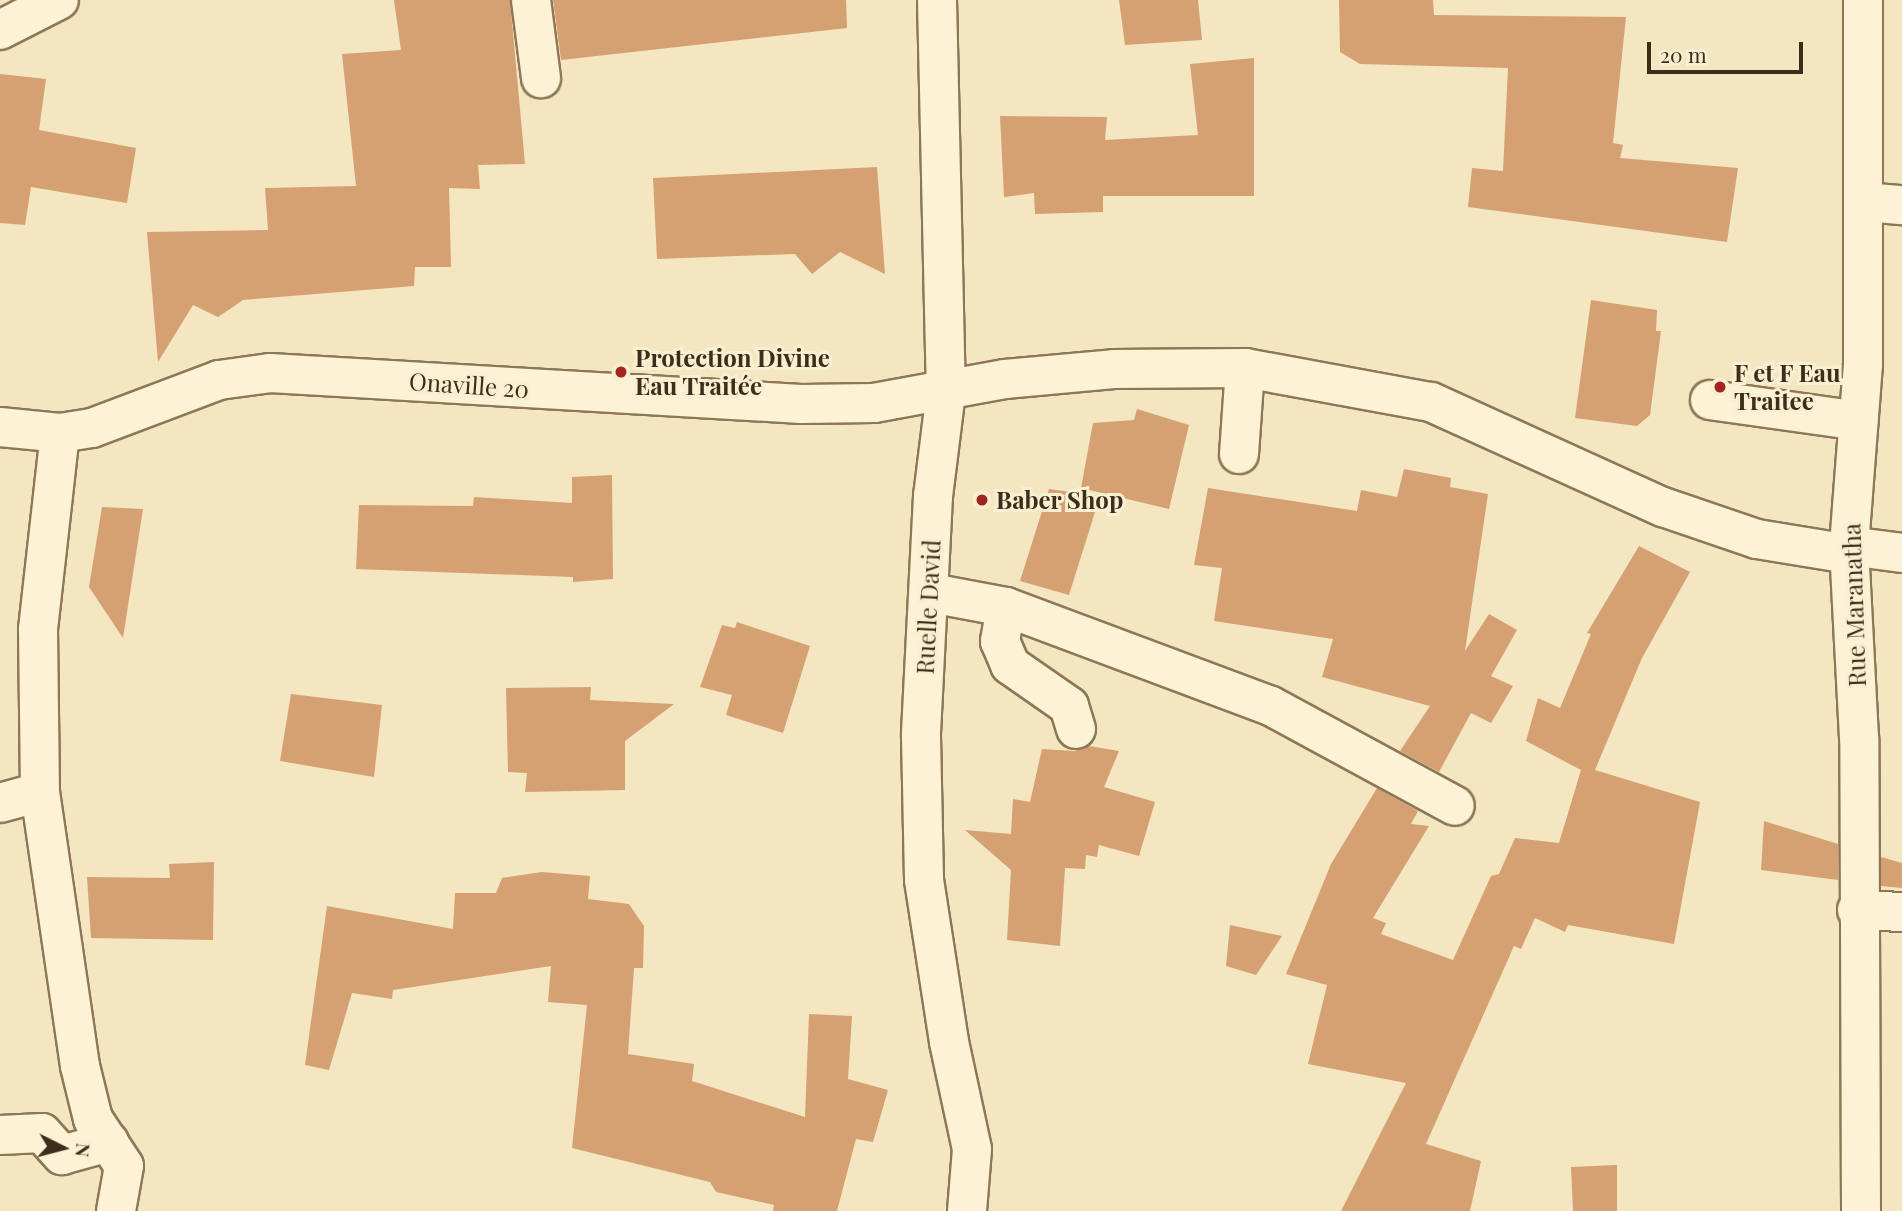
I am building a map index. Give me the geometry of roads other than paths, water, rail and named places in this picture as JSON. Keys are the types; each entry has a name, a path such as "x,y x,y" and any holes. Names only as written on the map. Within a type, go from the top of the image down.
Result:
{"street":[{"path":"0,30 57,0"},
{"path":"531,0 541,78"},
{"name":"Ruelle David","path":"937,0 946,392 933,496 931,593 921,736 924,880 949,1042 972,1149 967,1211"},
{"name":"Rue Maranatha","path":"1860,1211 1857,910 1859,738 1849,550 1858,421 1884,203 1863,0"},
{"path":"1239,454 1245,368"},
{"name":"Onaville 20","path":"0,427 60,433 92,428 219,380 270,373 801,404 874,403 946,392 1004,379 1114,369 1245,368 1431,402 1663,507 1757,540 1902,553"},
{"path":"1710,400 1858,421"},
{"path":"60,433 38,629 40,792 80,1066 93,1119 124,1166 116,1211"},
{"path":"931,593 1006,607 1271,706 1455,806"},
{"path":"1006,607 1000,641 1010,665 1069,706 1076,729"},
{"path":"0,803 40,792"},
{"path":"1857,910 1902,912"},
{"path":"0,1135 42,1133 62,1155 109,1142"}],"place":[{"name":"Protection Divine Eau Traitée","path":"621,372"},
{"name":"F et F Eau Traitee","path":"1720,387"},
{"name":"Baber Shop","path":"982,500"}]}
